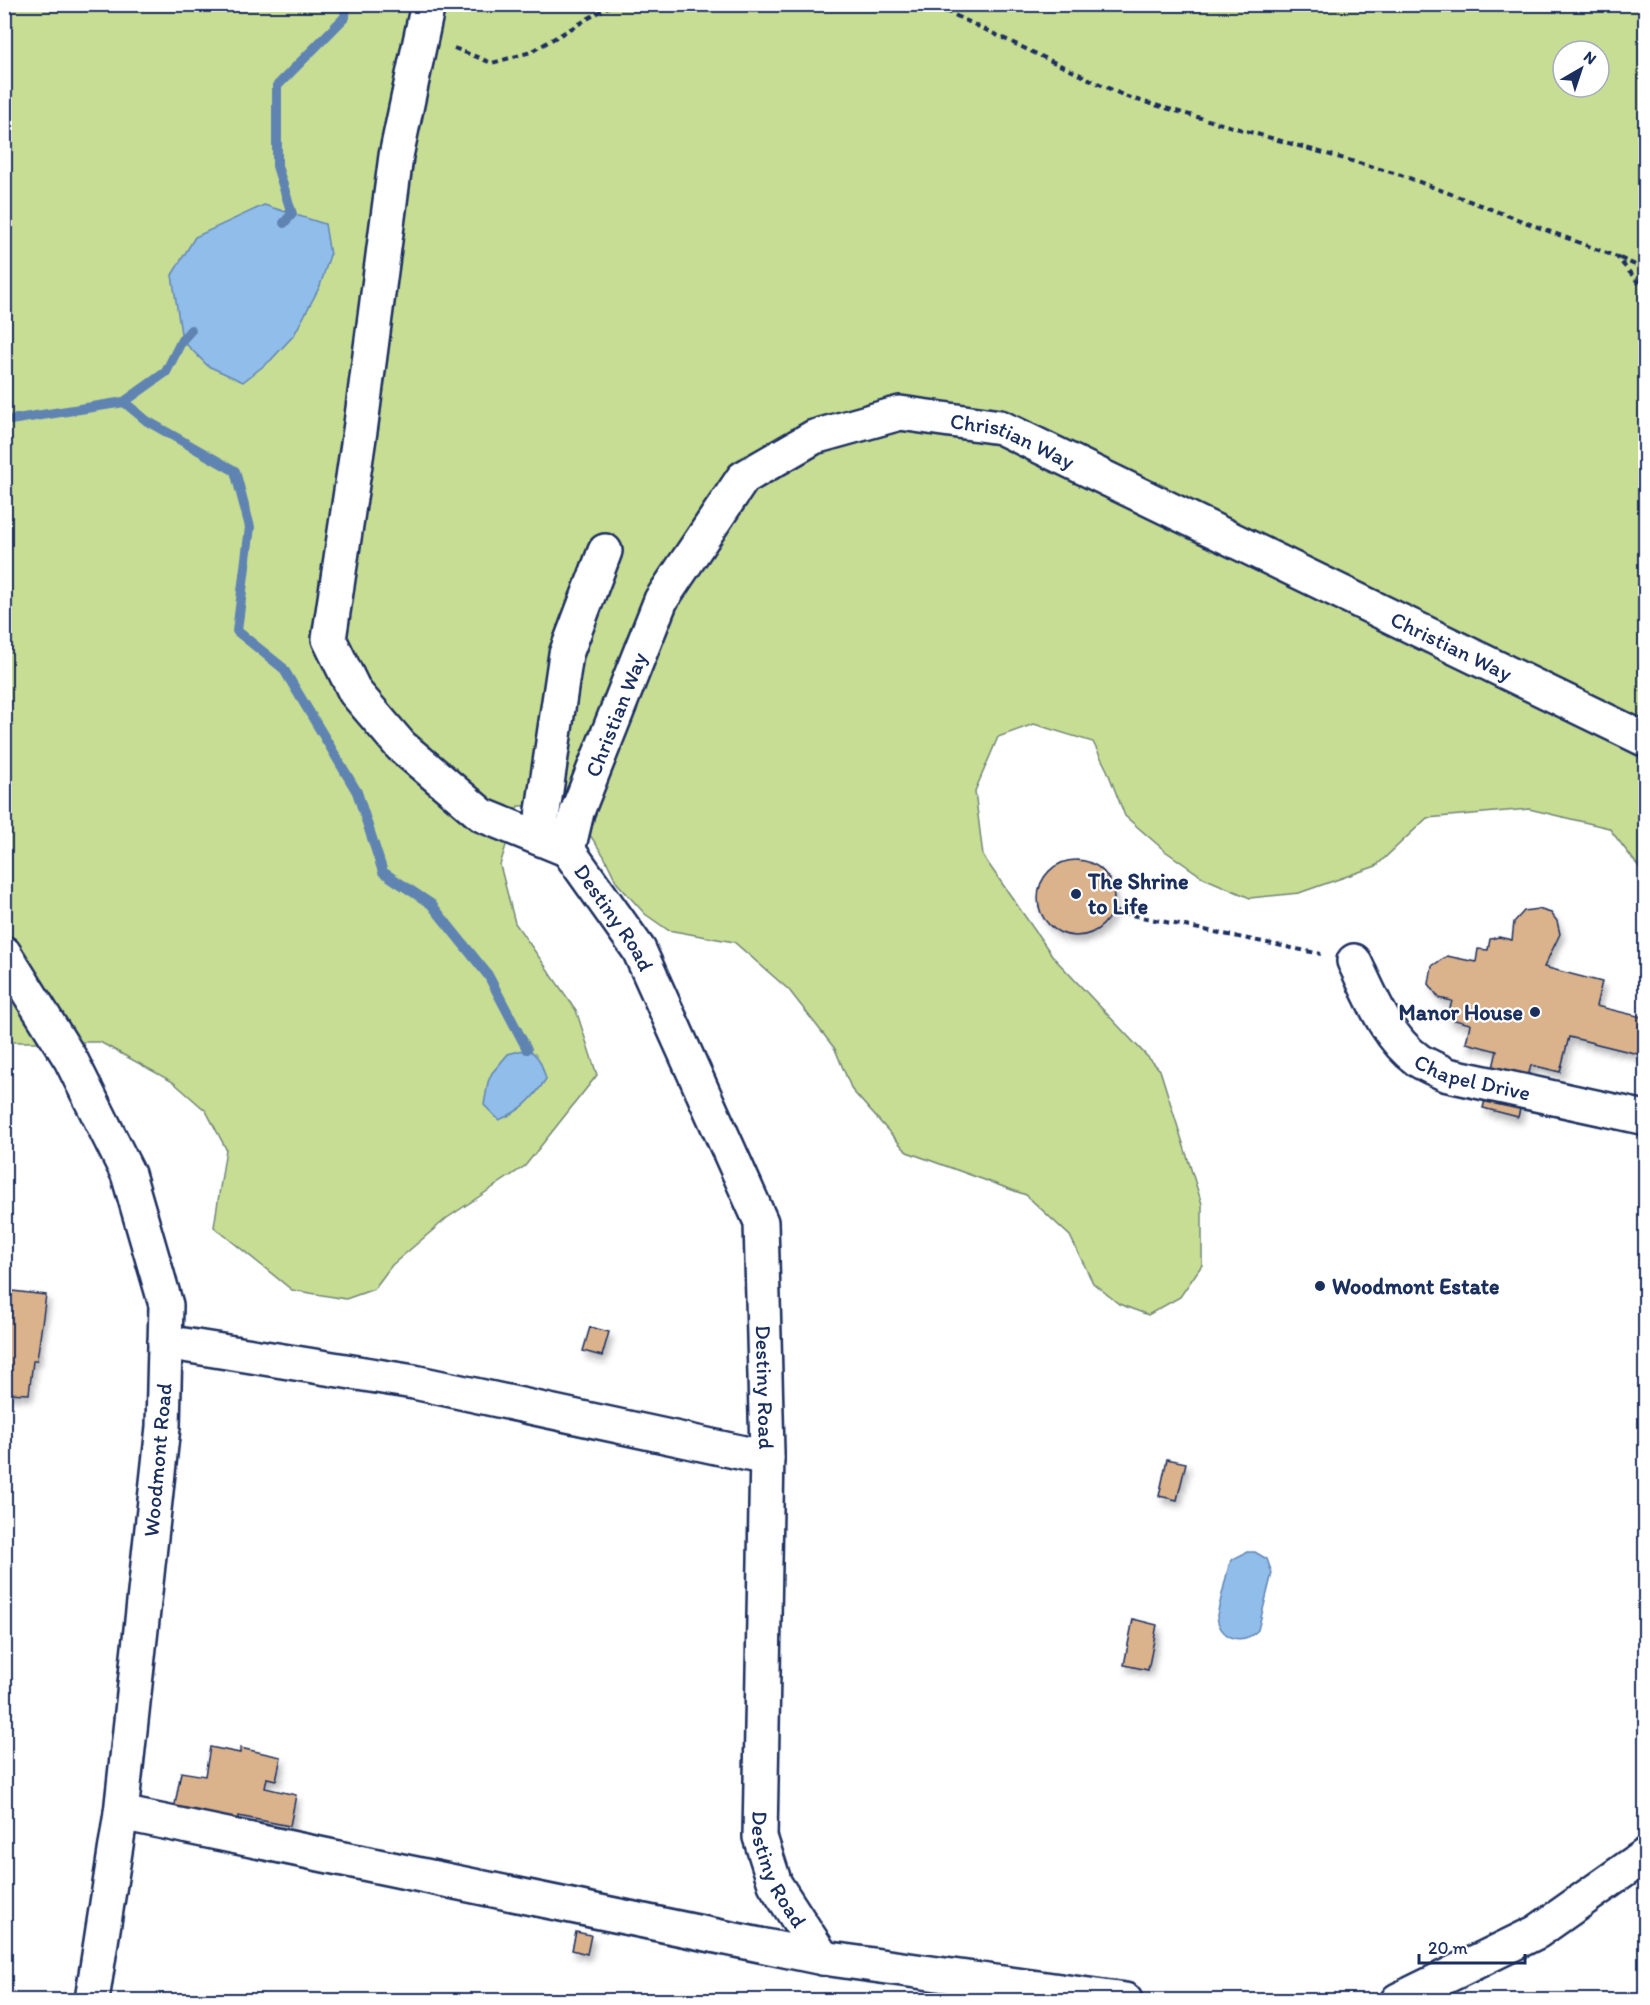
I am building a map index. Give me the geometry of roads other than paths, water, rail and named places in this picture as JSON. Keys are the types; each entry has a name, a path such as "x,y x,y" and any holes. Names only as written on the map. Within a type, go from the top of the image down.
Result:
{"street":[{"path":"425,20 396,156 361,424 329,639 355,692 401,746 482,814 553,844 566,654 605,551"},
{"name":"Christian Way","path":"553,844 578,812 661,600 743,478 814,437 900,413 1000,427 1646,740"},
{"name":"Destiny Road","path":"553,844 639,950 761,1222 767,1458 760,1837 775,1884 822,1958"},
{"name":"Woodmont Road","path":"4,953 71,1060 128,1174 166,1305 163,1427 121,1813 92,2001"},
{"name":"Chapel Drive","path":"1354,961 1393,1036 1418,1059 1448,1075 1646,1118"},
{"path":"165,1342 414,1382 767,1458"},
{"path":"121,1813 822,1958 1125,2001"},
{"path":"1398,2001 1537,1932 1646,1856"}],"water":[{"path":"264,205 325,224 330,255 320,286 294,335 271,360 243,382 208,366 182,340 172,275 195,237"},
{"path":"527,1049 538,1058 546,1079 526,1104 499,1120 484,1105 488,1082 492,1073 508,1054"},
{"path":"1247,1552 1255,1552 1267,1559 1272,1573 1258,1630 1252,1635 1238,1639 1226,1634 1218,1623 1217,1615 1229,1565 1233,1559"}],"waterway":[{"path":"284,223 292,214 277,166 277,86 345,17 346,4"},
{"path":"191,330 182,340 166,372 124,402 147,421 235,471 250,527 237,631 283,668 357,792 383,872 431,904 488,975 527,1049"},
{"path":"4,421 124,402"}],"place":[{"name":"The Shrine to Life","path":"1076,894"},
{"name":"Manor House","path":"1535,1012"},
{"name":"Woodmont Estate","path":"1320,1286"}]}
